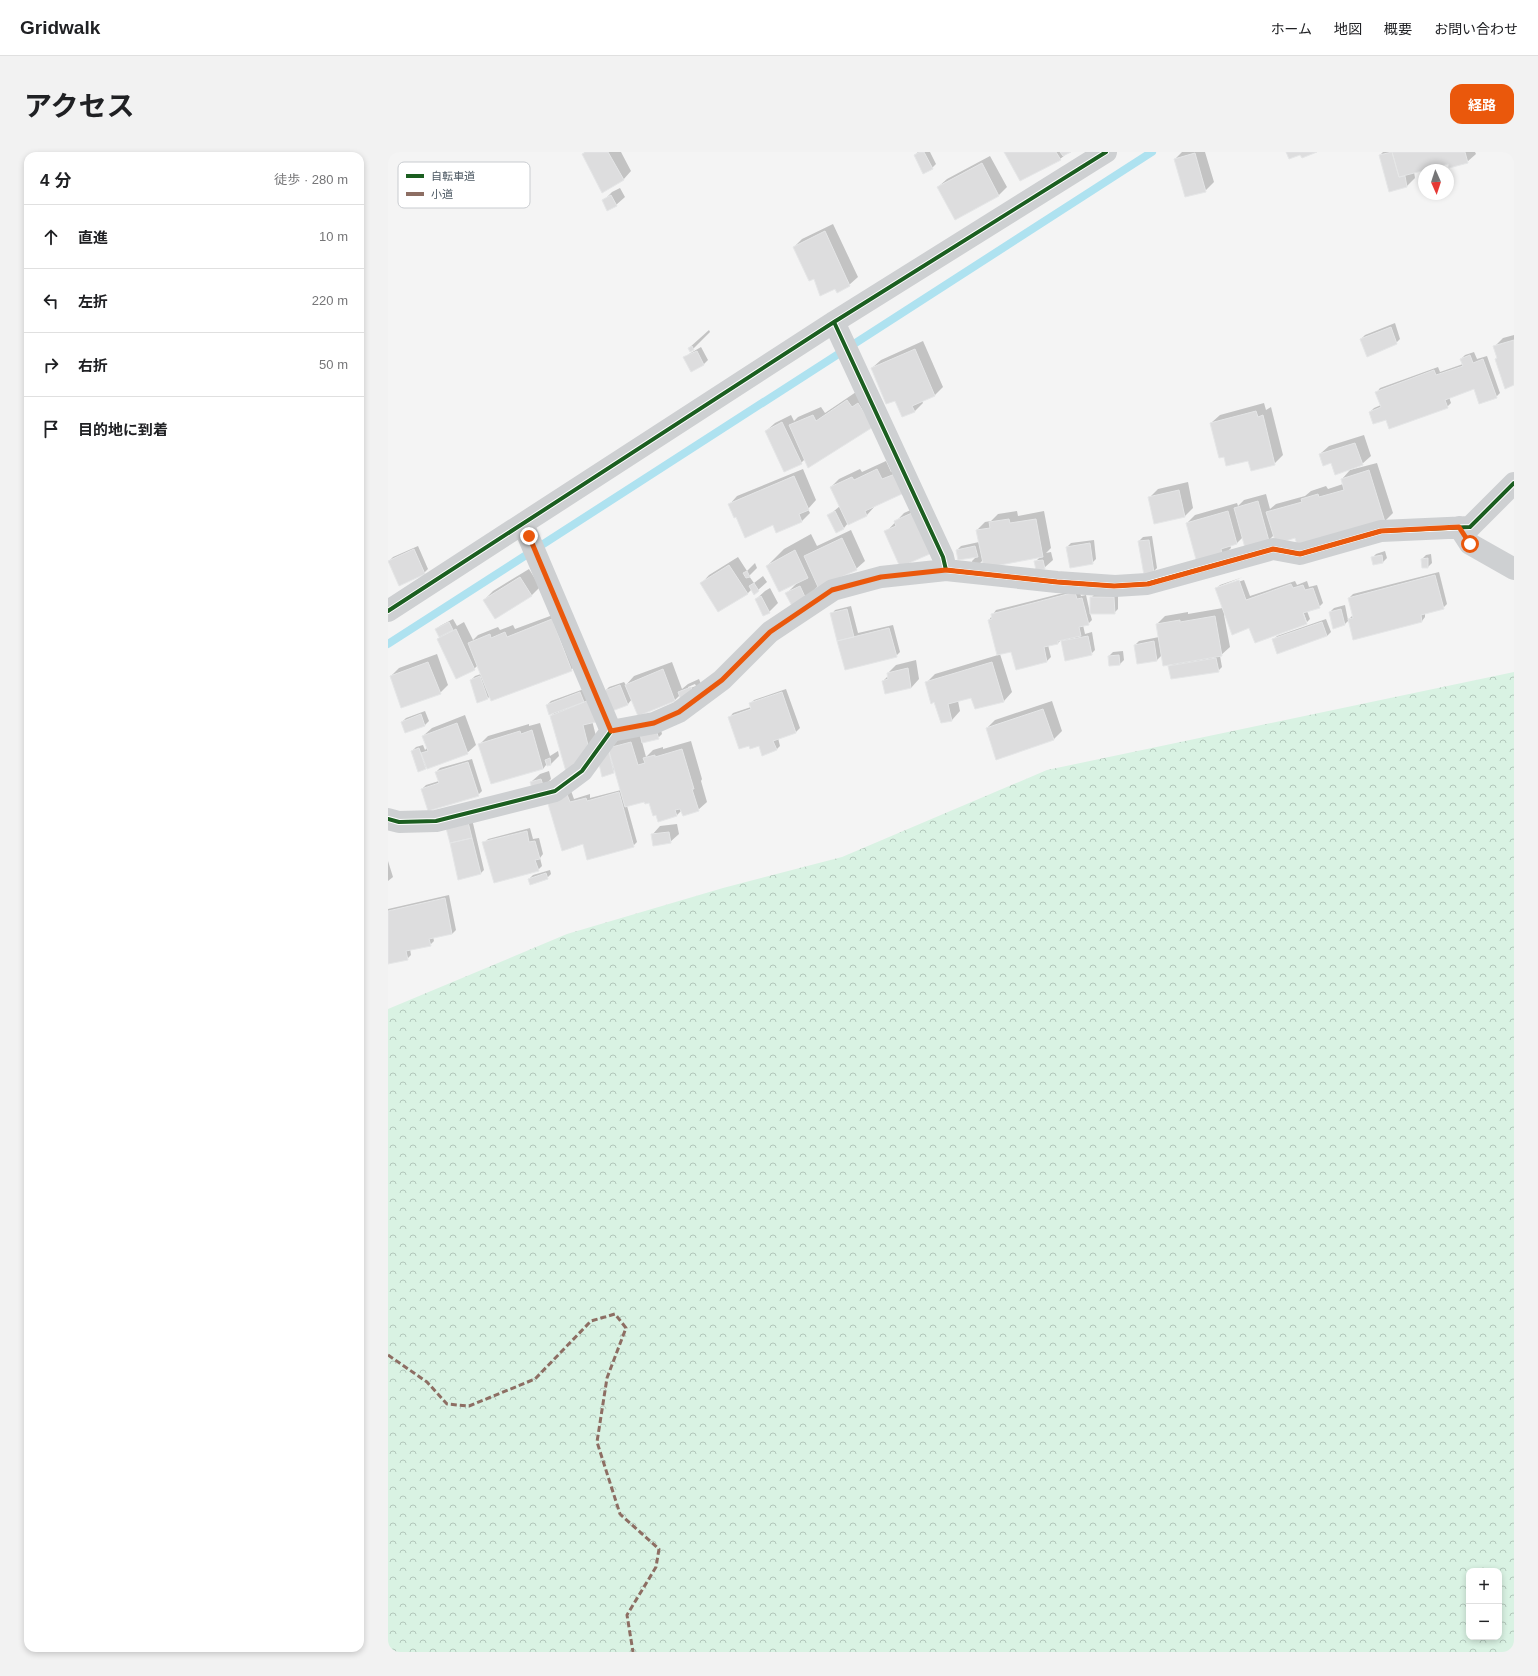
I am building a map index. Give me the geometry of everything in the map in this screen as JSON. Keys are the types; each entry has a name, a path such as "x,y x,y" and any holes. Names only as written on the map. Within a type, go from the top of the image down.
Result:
{"street":[{"path":"388,611 531,541 843,340 1106,152"},
{"path":"843,340 943,557 946,570"},
{"path":"388,819 399,822 436,821 555,791 582,771 611,731 654,723 679,712 722,680 770,632 832,590 881,577 946,570 1057,582 1114,586 1148,584 1273,549 1300,554 1381,531 1470,527 1514,482"},
{"path":"1459,527 1470,544 1514,569"},
{"path":"531,541 611,731"}],"green space":[{"path":"1514,672 1514,1652 388,1652 388,1009 567,934 723,888 842,857 1047,770"}],"building":[{"path":"586,152 608,152 624,180 602,193 582,154"},
{"path":"924,152 933,169 923,174 914,155"},
{"path":"1004,152 1056,152 1061,160 1020,181"},
{"path":"1060,152 1071,152 1063,156"},
{"path":"1286,152 1317,152 1302,158 1300,155 1289,159"},
{"path":"1392,152 1399,177 1405,176 1407,187 1389,192 1379,155"},
{"path":"1392,152 1465,152 1468,163 1454,167 1454,164 1418,164 1418,172 1399,177"},
{"path":"1195,153 1206,192 1185,197 1174,159"},
{"path":"982,163 999,196 955,220 937,187"},
{"path":"611,195 617,206 607,211 602,200"},
{"path":"825,231 850,286 837,293 835,289 820,296 814,279 809,281 793,247"},
{"path":"1391,327 1397,344 1367,357 1360,339"},
{"path":"1514,340 1514,385 1505,389 1495,359 1497,358 1493,346"},
{"path":"692,346 694,350 690,352 688,348"},
{"path":"915,349 935,396 912,406 915,412 902,417 895,401 886,404 871,368"},
{"path":"697,351 704,365 691,372 683,357"},
{"path":"1470,355 1473,363 1483,359 1497,398 1479,404 1474,389 1445,400 1448,408 1389,429 1386,420 1373,424 1369,412 1381,407 1375,392 1434,370 1436,375 1463,366 1460,359"},
{"path":"847,400 852,407 858,403 873,427 808,468 789,425 813,415 816,421"},
{"path":"1256,411 1258,417 1263,415 1275,465 1251,471 1248,461 1226,466 1224,457 1219,458 1210,423"},
{"path":"782,422 802,464 784,472 765,431"},
{"path":"1355,443 1363,465 1335,475 1331,463 1323,466 1319,454"},
{"path":"877,469 882,479 895,474 904,493 865,511 867,516 848,525 830,487 852,477 854,480"},
{"path":"1369,470 1385,522 1298,548 1295,538 1276,544 1266,512 1302,502 1301,499 1318,494 1319,497 1344,490 1341,479"},
{"path":"794,476 809,510 799,514 802,522 776,533 773,525 745,538 736,517 734,518 728,504"},
{"path":"1179,490 1185,517 1154,524 1148,497"},
{"path":"1258,501 1269,541 1245,548 1234,508"},
{"path":"835,511 844,529 836,533 827,515"},
{"path":"1228,511 1237,544 1221,549 1223,557 1197,563 1186,523"},
{"path":"914,512 932,553 900,567 884,531 896,526 894,521"},
{"path":"1009,519 1010,523 1036,519 1043,557 984,568 976,530 990,528 989,522"},
{"path":"842,538 857,570 818,587 804,556"},
{"path":"1149,540 1154,573 1144,575 1138,541"},
{"path":"1090,543 1093,564 1070,568 1066,547"},
{"path":"975,546 978,557 958,560 956,550"},
{"path":"414,549 425,574 399,586 388,561"},
{"path":"795,550 808,578 779,592 766,566"},
{"path":"1382,555 1383,563 1373,565 1371,557"},
{"path":"1428,558 1428,568 1422,568 1421,559"},
{"path":"1043,560 1045,569 1036,570 1034,561"},
{"path":"729,565 748,594 718,612 700,583"},
{"path":"747,571 750,577 746,578 743,573"},
{"path":"1435,575 1444,609 1421,615 1422,622 1353,640 1348,619 1353,618 1348,598"},
{"path":"520,577 532,596 495,619 483,600"},
{"path":"1239,580 1246,600 1291,584 1293,588 1303,585 1305,590 1313,588 1320,608 1303,613 1307,624 1255,643 1249,628 1232,635 1215,588"},
{"path":"754,583 759,591 754,595 749,586"},
{"path":"800,586 806,599 792,606 785,593"},
{"path":"1075,592 1077,599 1082,598 1089,625 1079,627 1081,636 1058,641 1058,644 1044,647 1047,662 1016,670 1011,652 997,655 988,620 992,619 991,614"},
{"path":"761,596 770,613 763,616 755,599"},
{"path":"1090,597 1114,597 1115,614 1090,614"},
{"path":"847,609 854,637 837,641 830,613"},
{"path":"1341,609 1345,625 1333,629 1329,612"},
{"path":"1215,616 1222,656 1163,666 1156,624 1180,620 1180,622"},
{"path":"552,619 572,671 491,701 468,643 490,634 491,638 505,632 507,637"},
{"path":"449,622 453,630 439,637 435,629"},
{"path":"1322,622 1327,636 1277,654 1272,639"},
{"path":"889,628 897,657 845,670 837,641"},
{"path":"456,629 475,670 456,679 437,639"},
{"path":"1088,636 1092,655 1065,661 1061,641"},
{"path":"1154,641 1157,661 1137,664 1134,645"},
{"path":"1119,655 1120,665 1109,666 1108,656"},
{"path":"1216,658 1219,672 1171,679 1168,666"},
{"path":"428,662 441,694 401,708 390,676"},
{"path":"992,662 1004,702 975,709 971,698 948,704 952,721 941,723 934,702 931,704 925,682"},
{"path":"908,668 911,688 885,694 882,681 888,679 887,673"},
{"path":"663,669 675,701 638,716 625,685"},
{"path":"480,676 488,699 477,703 470,680"},
{"path":"620,685 628,705 612,711 604,691"},
{"path":"691,687 695,698 682,703 678,692"},
{"path":"580,692 584,702 549,715 546,705"},
{"path":"782,692 796,733 773,741 777,750 762,756 759,746 750,749 749,746 739,749 728,717 751,709 749,703"},
{"path":"589,700 596,722 583,725 590,753 567,775 550,716"},
{"path":"1043,709 1054,740 996,760 986,728"},
{"path":"421,714 425,726 405,733 401,722"},
{"path":"457,723 468,754 427,769 421,753 428,751 422,736"},
{"path":"532,730 543,769 491,784 478,744 520,731 521,734"},
{"path":"656,730 659,739 642,743 640,734"},
{"path":"631,742 638,765 645,763 643,758 655,755 655,757 682,749 699,811 683,816 680,809 675,810 677,816 658,822 656,815 653,816 649,803 645,804 644,802 625,807 608,748"},
{"path":"419,748 426,769 418,772 411,751"},
{"path":"609,752 614,773 602,777 598,760"},
{"path":"550,758 551,765 547,766 545,760"},
{"path":"468,762 479,796 428,811 421,789 439,783 435,772"},
{"path":"541,779 544,788 533,791 530,782"},
{"path":"566,792 570,802 586,798 587,801 619,792 634,847 587,860 583,844 562,851 546,797"},
{"path":"468,822 472,838 450,843 446,828"},
{"path":"527,831 529,842 535,841 540,859 535,860 539,871 494,883 482,842"},
{"path":"669,832 671,843 653,846 651,834"},
{"path":"472,838 481,874 458,880 450,843"},
{"path":"546,873 548,879 530,885 528,879"},
{"path":"445,898 452,934 429,939 431,946 406,951 408,960 388,964 388,911"}],"waterway":[{"path":"388,644 1152,152"}],"marked path":[{"path":"388,1355 427,1382 447,1404 469,1406 535,1379 591,1321 615,1314 626,1328 607,1378 597,1442 620,1514 659,1549 656,1567 627,1615 633,1652"}],"cycle path":[{"path":"388,611 834,322 1106,152"},
{"path":"834,322 943,557 946,570 1057,582 1115,586 1147,584 1273,549 1300,554 1381,531 1470,527 1514,483"},
{"path":"388,819 399,822 436,821 555,791 582,771 611,731"}],"route":[{"path":"529,536 611,731 654,723 679,712 722,680 770,632 832,590 881,577 946,570 1057,582 1114,586 1148,584 1273,549 1300,554 1381,531 1459,527 1470,544"}]}
